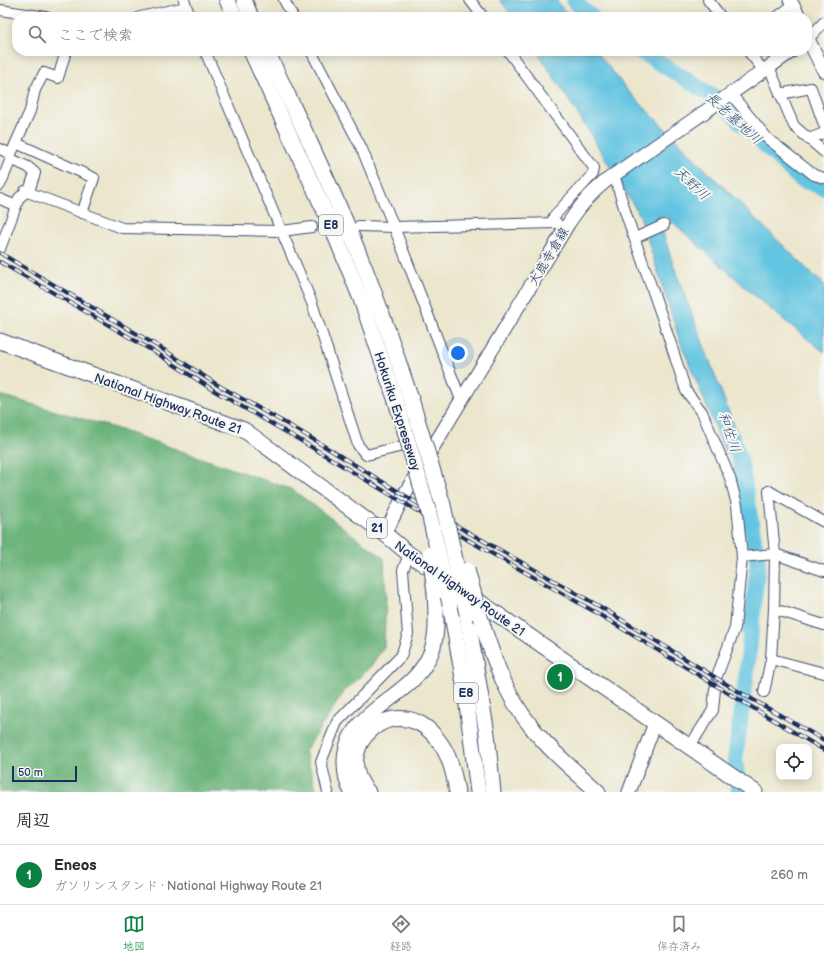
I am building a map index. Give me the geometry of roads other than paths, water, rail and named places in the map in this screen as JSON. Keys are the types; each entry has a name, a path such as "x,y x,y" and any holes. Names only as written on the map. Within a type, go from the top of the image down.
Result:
{"highway":[{"path":"228,0 233,12"},
{"path":"244,0 249,12"},
{"name":"Hokuriku Expressway","path":"253,56 331,225 372,331 429,513 450,604 465,689 485,787"},
{"name":"Hokuriku Expressway","path":"269,56 331,188 361,257 411,399 426,447 443,505 467,614 487,734 485,787"},
{"name":"National Highway Route 21","path":"0,341 244,430 385,534 409,554 754,791"},
{"path":"352,792 348,784 345,770 345,756 348,743 355,730 365,719 410,682 428,660 433,648 436,633 435,593 421,509 395,405"},
{"path":"426,447 450,513 481,620 502,681 530,726 548,746 598,792"},
{"path":"368,792 362,786 357,773 356,759 358,748 364,737 373,727 397,718 410,720 421,724 440,742 453,771 456,789"}],"main road":[{"path":"812,46 824,70"},
{"name":"大鹿寺倉線","path":"385,534 404,495 438,437 568,224 583,202 597,187 616,173 785,56"},
{"path":"629,792 655,723"}],"street":[{"path":"284,0 290,12"},
{"path":"470,0 479,12"},
{"path":"708,0 717,12"},
{"path":"156,12 185,3"},
{"path":"0,10 13,12"},
{"path":"812,34 824,22"},
{"path":"0,185 30,111 35,90 44,73 58,78 65,56"},
{"path":"207,56 312,303 358,445 366,455 438,437"},
{"path":"314,56 361,147 394,227 461,400"},
{"path":"512,56 594,168 593,174 554,216 552,223"},
{"path":"753,56 766,69 780,94 794,126 824,152"},
{"path":"780,94 811,88 824,125"},
{"path":"731,94 768,140 814,175 824,178"},
{"path":"809,139 824,133"},
{"path":"16,143 94,178 82,213"},
{"path":"0,149 35,173 30,188 19,198 0,249"},
{"path":"616,173 638,236 686,391 702,412 730,478 737,505 746,556 735,628 717,676"},
{"path":"25,191 122,228 282,231 312,227"},
{"path":"0,199 16,206"},
{"path":"359,226 394,227 552,223 568,224"},
{"path":"638,236 664,224"},
{"path":"764,692 771,659 774,609 775,554 769,492 824,522"},
{"path":"328,792 321,762 337,722 401,656 408,634 403,570 409,554"},
{"path":"746,556 775,554 824,571"},
{"path":"774,609 824,625"},
{"path":"771,659 824,673"},
{"path":"690,746 713,710 715,689"}],"water":[{"path":"500,0 556,0 565,12 509,12"},
{"name":"天野川","path":"540,56 600,56 628,91 708,172 824,284 824,352 763,303 666,216 658,217 674,267 747,460 726,453 680,341 640,216 583,122"}],"waterway":[{"name":"長老墓地川","path":"574,0 586,12"},
{"name":"長老墓地川","path":"648,56 716,98 800,179 824,188"},
{"name":"和佐川","path":"732,437 741,464 758,563 746,678 735,760 739,792"}],"tunnel":[{"path":"312,227 336,226"}],"railway":[{"path":"0,253 161,348 216,384 301,432 427,509 599,606 736,690 824,740"},
{"path":"0,262 158,354 213,390 424,515 595,612 824,750"}],"place":[{"name":"Eneos","path":"560,677"}]}
